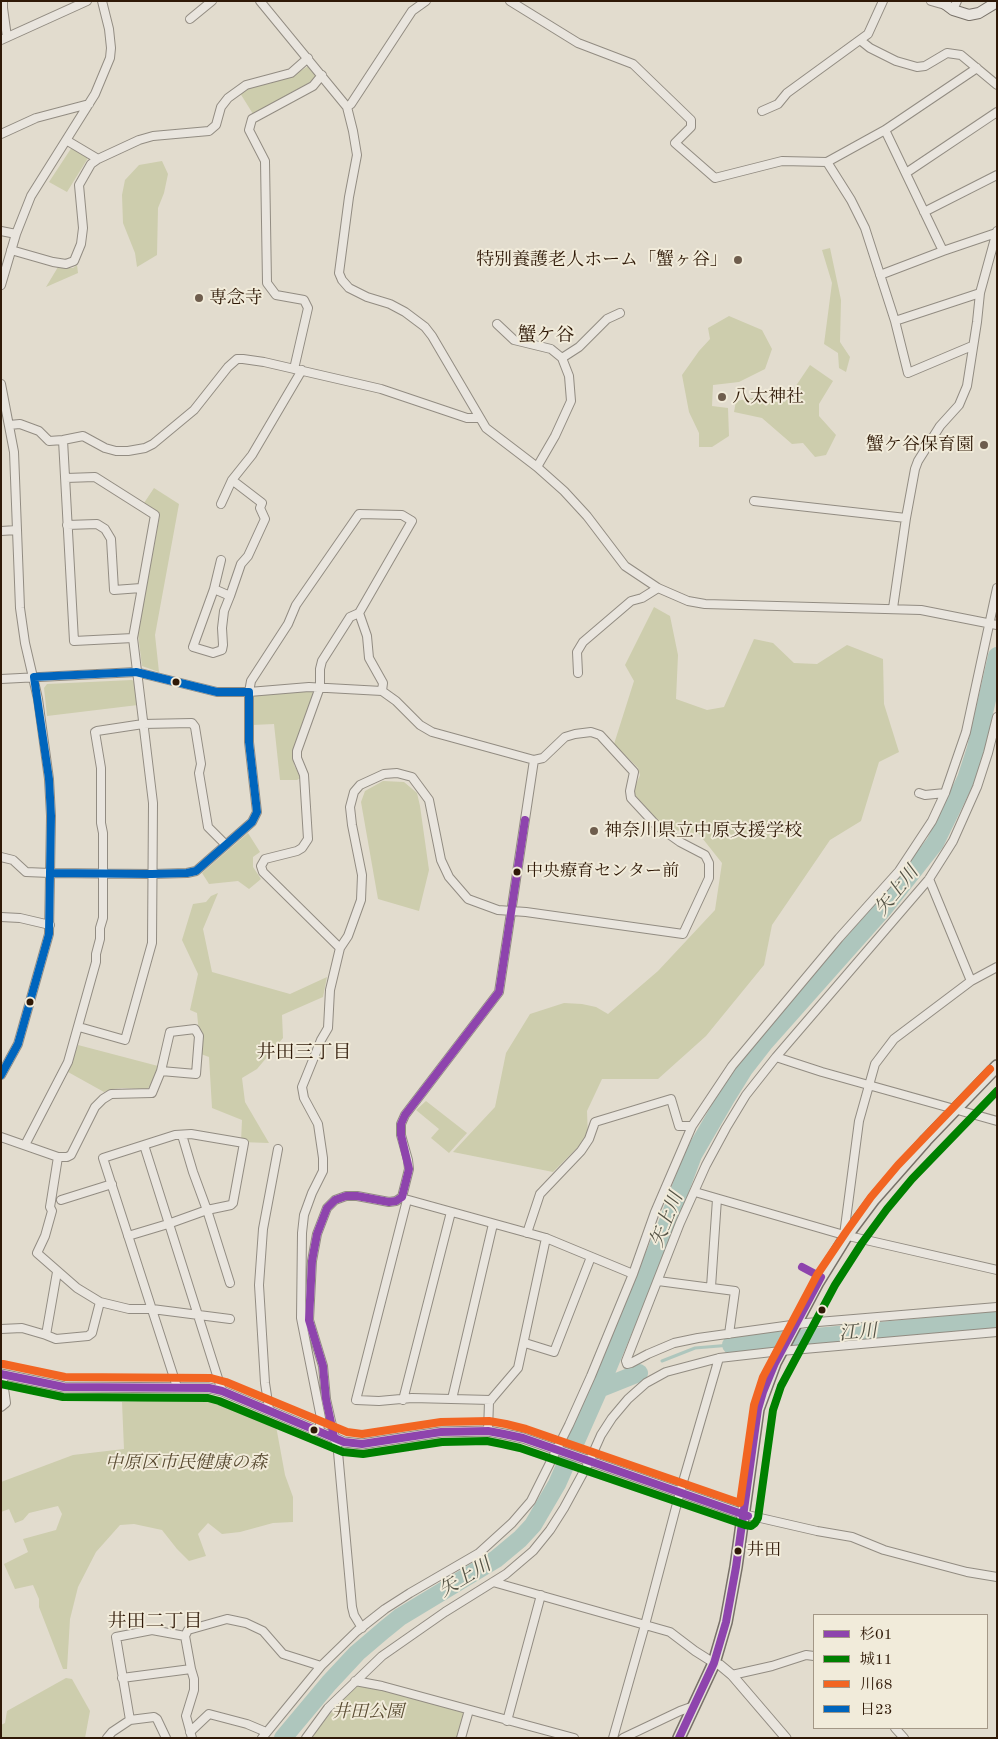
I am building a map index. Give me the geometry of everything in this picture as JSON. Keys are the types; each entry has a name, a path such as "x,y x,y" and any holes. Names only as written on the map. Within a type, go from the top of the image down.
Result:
{"main road":[{"path":"949,4 965,15 974,15 997,2"},
{"path":"959,1110 997,1066"},
{"path":"686,1738 717,1664 745,1515 758,1409 769,1377 799,1324 818,1282 874,1200 901,1167 997,1076"},
{"path":"679,1738 717,1664"}],"street":[{"path":"4,1 4,38 87,1"},
{"path":"1,285 4,266 32,196 95,94 111,53 109,24 102,1"},
{"path":"190,19 212,1"},
{"path":"260,1 347,107 357,155 349,197 339,273 342,280 349,288 367,297 390,304 405,312 425,327 486,428 537,467 564,491 625,566 658,588 688,601 704,604 893,608 921,610 993,624"},
{"path":"347,107 351,104 412,11 426,1"},
{"path":"510,1 578,43 633,64 691,120 691,127 675,143 715,178 782,161 826,162 885,130 977,68"},
{"path":"762,111 778,104 787,93 868,34 883,1"},
{"path":"931,1 949,4"},
{"path":"860,40 870,48 896,61 917,67 925,66 947,53 961,55 997,85"},
{"path":"11,250 53,262 66,264 74,261 81,244 83,228 80,184 91,164 139,140 153,136 209,131 216,125 221,108 228,98 246,85 291,73 308,58"},
{"path":"222,504 232,480 252,455 298,369 308,308 304,300 276,295 267,283 265,160 249,130 252,119 312,86 322,75"},
{"path":"1,134 36,118 89,104"},
{"path":"906,173 997,112"},
{"path":"885,130 943,250"},
{"path":"66,140 98,160"},
{"path":"826,162 851,200 865,228 908,373 972,346"},
{"path":"924,212 997,175"},
{"path":"1,231 16,234"},
{"path":"880,275 943,250 997,232"},
{"path":"893,608 906,518 918,461 940,426 959,404 967,386 980,293 997,232"},
{"path":"894,321 980,293"},
{"path":"562,358 579,347 607,319 620,313"},
{"path":"497,324 514,340 551,349 562,358 569,376 571,401 555,436 537,467"},
{"path":"9,425 20,424 39,431 49,441 83,436 105,448 128,451 145,448 153,444 194,410 228,367 237,360 264,362 298,369 381,389 467,418 479,418"},
{"path":"1,384 3,410 9,425 14,452 20,608 25,643 38,699 49,779 51,816 49,934 18,1044 1,1075"},
{"path":"63,440 74,641 133,638"},
{"path":"66,478 95,477 155,516 133,638 153,803 152,943 125,1040 79,1027"},
{"path":"221,560 214,589 193,647 213,653 222,650 224,612 241,564 248,556 265,519 260,508 262,503 232,480"},
{"path":"754,501 906,518"},
{"path":"1,857 13,860 26,872 152,874 196,871 252,822 257,812 249,742 249,692 251,681 288,624 296,605 359,514 402,515 412,521 359,613 350,617 322,661 320,687 297,751 297,758 304,776 308,839 302,848 265,859 261,866 263,872 340,948"},
{"path":"67,525 98,524 105,529 111,539 114,590 141,588"},
{"path":"1,531 17,530"},
{"path":"578,673 577,652 583,642 631,601 642,598 658,588"},
{"path":"191,1735 209,1714 247,1724 264,1735 321,1666 362,1628 385,1609 479,1553 512,1523 531,1501 558,1451 633,1274 655,1212 692,1126 732,1066 839,938 899,871 932,821 945,793 966,732 993,624 997,588"},
{"path":"214,589 230,596"},
{"path":"359,613 367,636 369,658 383,683 382,691"},
{"path":"1,679 136,672 217,692 249,692 320,687 382,691 396,701 420,725 432,732 534,760 543,758 565,737 586,731 600,735 634,772 630,790 631,798 656,825 704,855 710,864 710,875 683,934 498,910 468,899 449,877 441,860 429,800 412,776 397,773 384,774 365,782 354,792 350,807 362,875 361,900 348,936 340,948 330,990 328,1028 321,1040 302,1087 304,1098 318,1124 323,1158 323,1171 304,1215 302,1233 301,1318 321,1418 319,1431"},
{"path":"997,717 977,787 953,841 929,878 776,1057 746,1095 726,1128 680,1222 626,1361 627,1364 674,1343 729,1334 799,1324 997,1308"},
{"path":"25,1145 68,1062 96,962 100,939 100,928 103,918 103,833 101,768 95,732 143,724 192,723 195,727 201,764 199,773 208,826 226,845"},
{"path":"491,1400 412,1398 403,1400 356,1400 405,1199 410,1169 400,1124 499,992 534,760"},
{"path":"919,793 925,795 945,793"},
{"path":"929,878 971,981"},
{"path":"1,917 20,918 50,926"},
{"path":"848,1236 859,1121 875,1064 894,1039 971,981 997,967"},
{"path":"1,1137 58,1157 67,1158 71,1154 95,1106 111,1094 152,1094 161,1071 170,1032 195,1030 199,1036 196,1074 161,1071"},
{"path":"776,1057 822,1072 997,1121"},
{"path":"527,1233 540,1194 582,1151 595,1122 671,1099 679,1126 692,1126"},
{"path":"128,1236 207,1210 231,1205 244,1144 191,1134 175,1135 103,1158 112,1184 128,1236 177,1387"},
{"path":"182,1135 230,1283"},
{"path":"144,1145 222,1391"},
{"path":"268,1410 259,1285 263,1230 278,1149"},
{"path":"58,1157 50,1202 52,1211 45,1236 37,1253 57,1272 100,1302 129,1309 198,1315 230,1320"},
{"path":"61,1200 112,1184"},
{"path":"694,1192 848,1236 997,1270"},
{"path":"362,1628 354,1615 352,1607 338,1458 326,1399 323,1366 309,1320 312,1261 317,1234 328,1208 335,1200 346,1196 357,1196 389,1202 405,1199 546,1238 633,1274"},
{"path":"711,1287 717,1199"},
{"path":"403,1400 451,1212"},
{"path":"452,1399 493,1224"},
{"path":"488,1431 489,1402 518,1368 525,1343 546,1238"},
{"path":"525,1343 554,1352 591,1257"},
{"path":"46,1334 57,1272"},
{"path":"658,1281 735,1291 729,1334"},
{"path":"1,1329 22,1328 46,1334 56,1339 88,1336 92,1333 100,1302"},
{"path":"306,1738 328,1708 382,1656 445,1612 506,1574 533,1551 550,1530 564,1508 587,1461 612,1418 628,1399 646,1383 666,1372 719,1358 785,1350 997,1332"},
{"path":"613,1738 680,1492 719,1358"},
{"path":"1,1406 6,1403 2,1378 64,1387 209,1388 222,1391 344,1442 362,1444 441,1432 488,1431 523,1438 745,1515 817,1531 852,1536 884,1550 967,1572 997,1577"},
{"path":"493,1582 670,1632 695,1651 732,1674 786,1738"},
{"path":"507,1721 541,1595"},
{"path":"191,1735 186,1716 194,1690 194,1679 186,1636 188,1630 227,1619 246,1623 263,1631 284,1654 321,1666"},
{"path":"130,1720 116,1637 152,1630 186,1636"},
{"path":"732,1674 772,1666 806,1655 813,1656"},
{"path":"122,1678 192,1669"},
{"path":"355,1681 382,1686 574,1738"},
{"path":"623,1738 680,1710 694,1706"},
{"path":"461,1738 470,1710"},
{"path":"107,1738 112,1732 130,1720 154,1718 158,1719 166,1738"}],"green space":[{"path":"310,65 317,75 310,82 253,114 240,93 250,87 268,84 292,76"},
{"path":"72,147 88,158 67,192 49,182"},
{"path":"162,161 168,174 164,193 158,208 157,255 137,267 135,253 123,223 122,195 125,180 139,165"},
{"path":"830,248 841,300 840,342 850,357 846,372 839,368 838,353 824,344 832,283 822,250"},
{"path":"77,265 78,273 46,287 58,267 73,268"},
{"path":"729,316 762,330 772,349 765,369 739,382 713,385 712,406 728,408 729,436 712,447 699,447 699,433 689,412 682,375 710,339 708,328"},
{"path":"810,365 833,381 819,404 819,416 836,435 826,455 815,457 803,443 792,444 762,418 734,412 736,401 758,397 766,402 785,402"},
{"path":"154,488 179,504 155,635 159,672 142,666 138,634 160,514 144,503"},
{"path":"654,607 670,616 678,655 676,699 707,710 724,707 754,639 773,643 794,663 817,664 847,645 883,659 884,704 899,752 879,762 861,821 830,840 772,925 764,965 706,1036 658,1079 602,1079 587,1111 588,1137 553,1172 453,1152 495,1107 506,1053 530,1014 564,1003 596,1007 608,1014 658,971 715,910 722,863 699,834 669,829 634,794 634,789 640,775 638,768 614,744 634,681 625,665"},
{"path":"132,680 135,682 138,705 47,716 44,688 47,684"},
{"path":"311,690 315,696 293,754 294,765 301,778 297,780 280,780 274,724 252,725 253,697 257,693"},
{"path":"383,781 404,782 417,793 429,870 419,911 378,899 361,802 365,791"},
{"path":"248,833 260,852 253,857 253,867 261,879 249,889 238,881 209,884 202,873"},
{"path":"218,893 203,929 212,972 290,994 327,977 323,997 282,1015 283,1038 257,1069 242,1078 245,1102 269,1143 241,1142 242,1120 212,1108 209,1057 201,1054 197,1013 190,1010 198,974 182,940 193,904 206,902 211,896"},
{"path":"78,1045 158,1066 151,1085 147,1089 122,1088 104,1092 68,1072"},
{"path":"426,1101 467,1133 449,1153 431,1138 439,1129 416,1110"},
{"name":"中原区市民健康の森","path":"181,1399 220,1401 276,1426 285,1475 293,1497 293,1522 273,1523 240,1532 222,1534 208,1523 198,1534 206,1556 189,1561 162,1530 134,1524 120,1525 96,1552 78,1587 70,1619 67,1669 63,1669 39,1607 39,1599 33,1585 15,1589 4,1564 28,1552 23,1539 56,1530 62,1514 58,1506 29,1513 23,1520 15,1523 9,1509 1,1512 1,1482 73,1455 124,1449 122,1402"},
{"path":"66,1678 72,1679 90,1711 85,1738 1,1738 1,1725 5,1723 7,1711"},
{"name":"井田公園","path":"358,1684 462,1711 465,1714 457,1737 311,1738 329,1715"}],"waterway":[{"name":"矢上川","path":"283,1738 357,1653 400,1617 496,1559 520,1539 533,1525 557,1484 599,1389 666,1227 693,1155 726,1098 744,1069 765,1042 884,908 935,843 966,779 976,748 997,656"},
{"name":"江川","path":"731,1345 997,1320"},
{"name":"江川","path":"662,1361 695,1348 731,1345"},
{"name":"江川","path":"599,1389 639,1373"}],"transit line":[{"name":"日23","path":"136,672 217,692 249,692 249,742 257,812 252,822 196,871 152,874 50,873 51,816 49,779 34,677 136,672"},
{"name":"杉01","path":"334,1437 326,1399 323,1366 309,1320 312,1261 317,1234 327,1208 335,1200 346,1196 357,1196 389,1202 396,1201 402,1197 409,1169 401,1135 401,1124 405,1115 499,992 525,820"},
{"name":"日23","path":"1,1075 18,1044 49,934 50,873"},
{"name":"川68","path":"3,1364 65,1377 211,1378 226,1382 347,1432 362,1434 441,1422 489,1421 506,1424 526,1429 740,1503 754,1405 763,1377 817,1275 871,1197 898,1165 990,1069"},
{"name":"城11","path":"1,1384 63,1397 208,1398 343,1452 363,1454 442,1442 487,1441 520,1448 751,1526 758,1518 773,1410 781,1386 835,1285 862,1243 912,1179 997,1091"},
{"name":"杉01","path":"679,1738 714,1663 726,1622 736,1567 758,1409 763,1392 775,1363 821,1277 802,1267"},
{"name":"杉01","path":"1,1374 64,1387 209,1388 222,1391 344,1442 362,1444 441,1432 488,1431 504,1434 523,1438 748,1516"}],"place":[{"name":"特別養護老人ホーム「蟹ヶ谷」","path":"738,260"},
{"name":"専念寺","path":"199,298"},
{"name":"八太神社","path":"722,397"},
{"name":"蟹ケ谷保育園","path":"984,445"},
{"name":"神奈川県立中原支援学校","path":"594,831"},
{"name":"中央療育センター前","path":"517,872"},
{"name":"井田","path":"738,1551"}],"district":[{"name":"蟹ケ谷","path":"546,336"},
{"name":"井田三丁目","path":"304,1053"},
{"name":"井田二丁目","path":"155,1622"}]}
